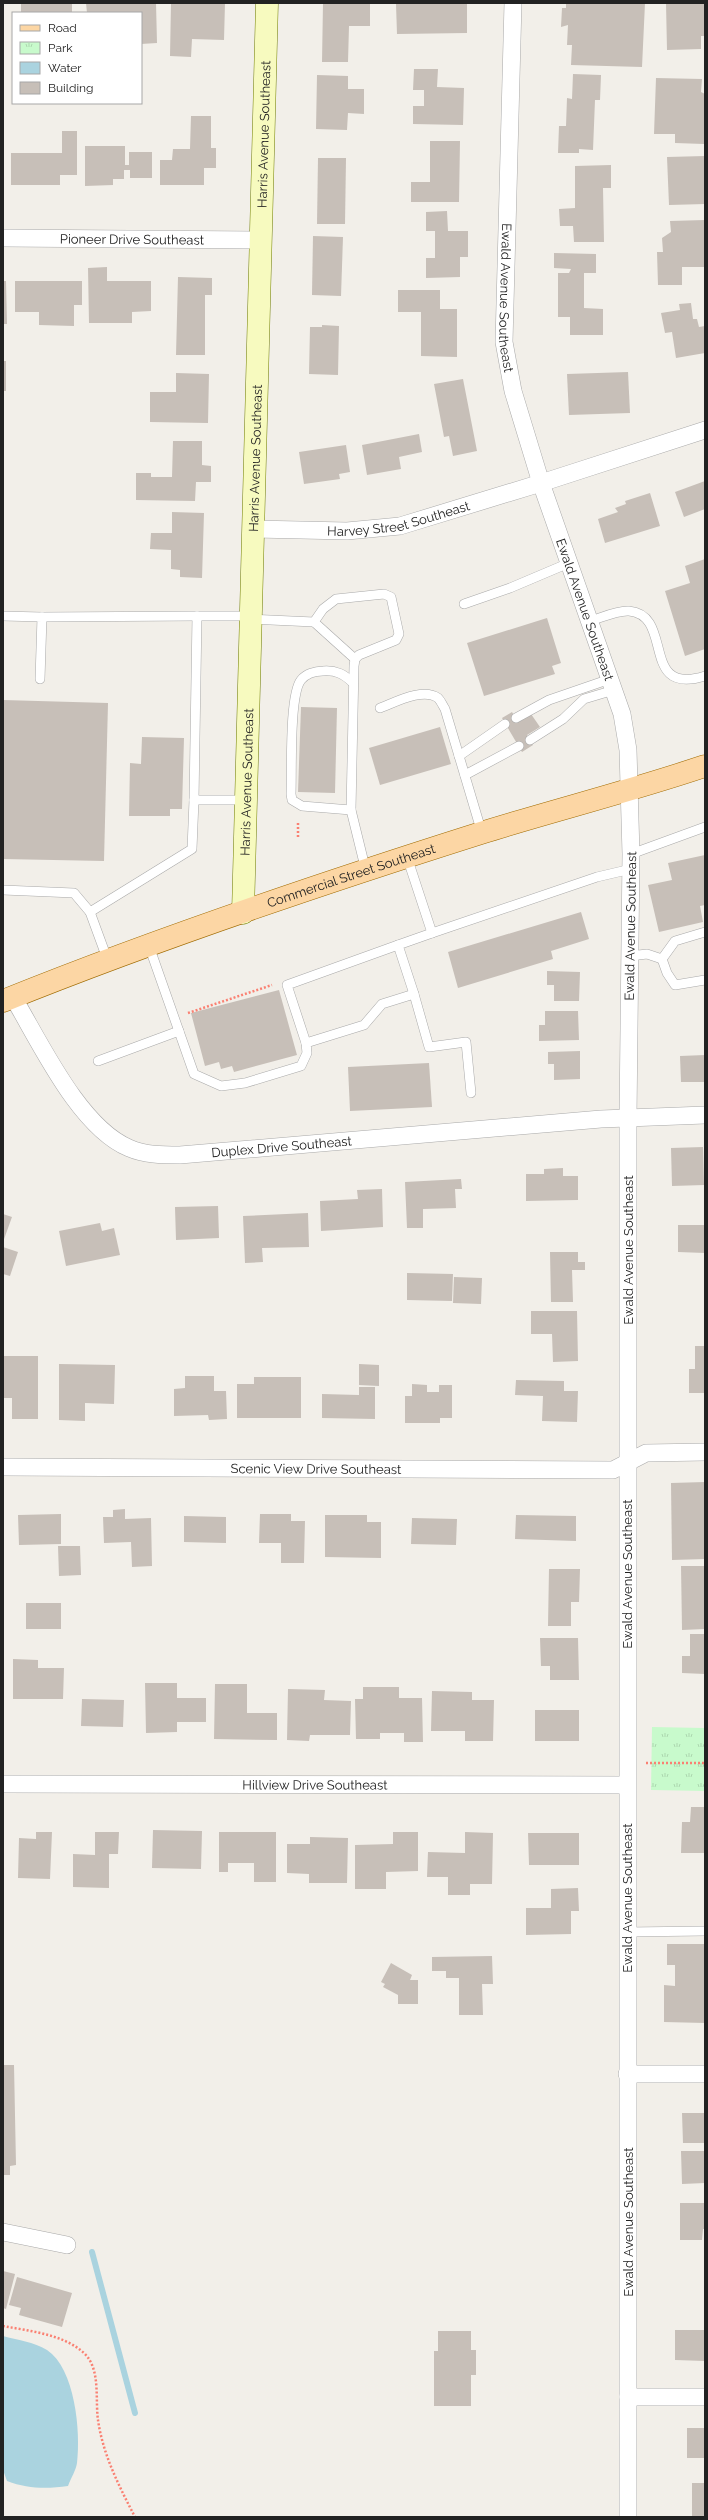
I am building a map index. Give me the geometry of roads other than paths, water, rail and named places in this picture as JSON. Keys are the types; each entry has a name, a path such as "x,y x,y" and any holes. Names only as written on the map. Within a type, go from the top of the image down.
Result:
{"main road":[{"name":"Commercial Street Southeast","path":"8,999 149,946 407,857 705,766"}],"street":[{"name":"Harris Avenue Southeast","path":"243,913 267,3"},
{"name":"Ewald Avenue Southeast","path":"513,3 504,342 513,391 541,484 612,684 627,733 630,788 631,861 628,1117 627,1763 628,2517"},
{"name":"Pioneer Drive Southeast","path":"3,238 260,240"},
{"name":"Harvey Street Southeast","path":"252,529 347,531 400,526 541,484 705,430"},
{"name":"Duplex Drive Southeast","path":"8,999 78,1106 116,1141 129,1148 152,1155 180,1155 628,1117 705,1115"},
{"name":"Scenic View Drive Southeast","path":"3,1467 613,1470 646,1453 705,1452"},
{"name":"Hillview Drive Southeast","path":"3,1784 627,1784"},
{"path":"627,2074 705,2074"},
{"path":"3,2232 67,2245"},
{"path":"628,2397 705,2397"}],"lane":[{"path":"464,604 510,588 569,563"},
{"path":"314,622 324,609 336,599 384,594 391,597 399,634 396,640 366,651 355,659 353,683 351,810 366,871"},
{"path":"590,621 627,610 637,612 651,627 666,670 671,676 685,681 705,676"},
{"path":"3,616 197,616 314,622 355,659"},
{"path":"90,912 192,849 197,616"},
{"path":"40,680 42,617"},
{"path":"351,810 302,806 292,800 291,794 294,700 301,680 313,672 327,671 341,674 353,683"},
{"path":"516,718 549,700 612,684"},
{"path":"530,740 563,719 584,699 612,684"},
{"path":"380,708 421,694 429,694 438,698 445,709 482,833"},
{"path":"459,756 506,724"},
{"path":"465,775 519,746"},
{"path":"194,800 246,800"},
{"path":"149,946 194,1074 221,1086 245,1084 301,1066 307,1054 306,1043 288,985 432,933 597,877 705,827"},
{"path":"407,857 432,933"},
{"path":"3,890 74,893 90,912 108,961"},
{"path":"662,959 675,941 705,932"},
{"path":"398,945 429,1047 466,1042 471,1093"},
{"path":"630,956 647,954 662,959"},
{"path":"662,959 667,973 675,985 705,980"},
{"path":"306,1043 364,1025 382,1004 414,994"},
{"path":"98,1061 179,1031"},
{"path":"627,1932 705,1931"}],"water":[{"path":"3,2336 42,2347 56,2359 64,2371 70,2385 74,2402 78,2435 77,2463 68,2486 38,2488 22,2486 7,2481 3,2470"}],"waterway":[{"path":"92,2252 135,2413"}]}
